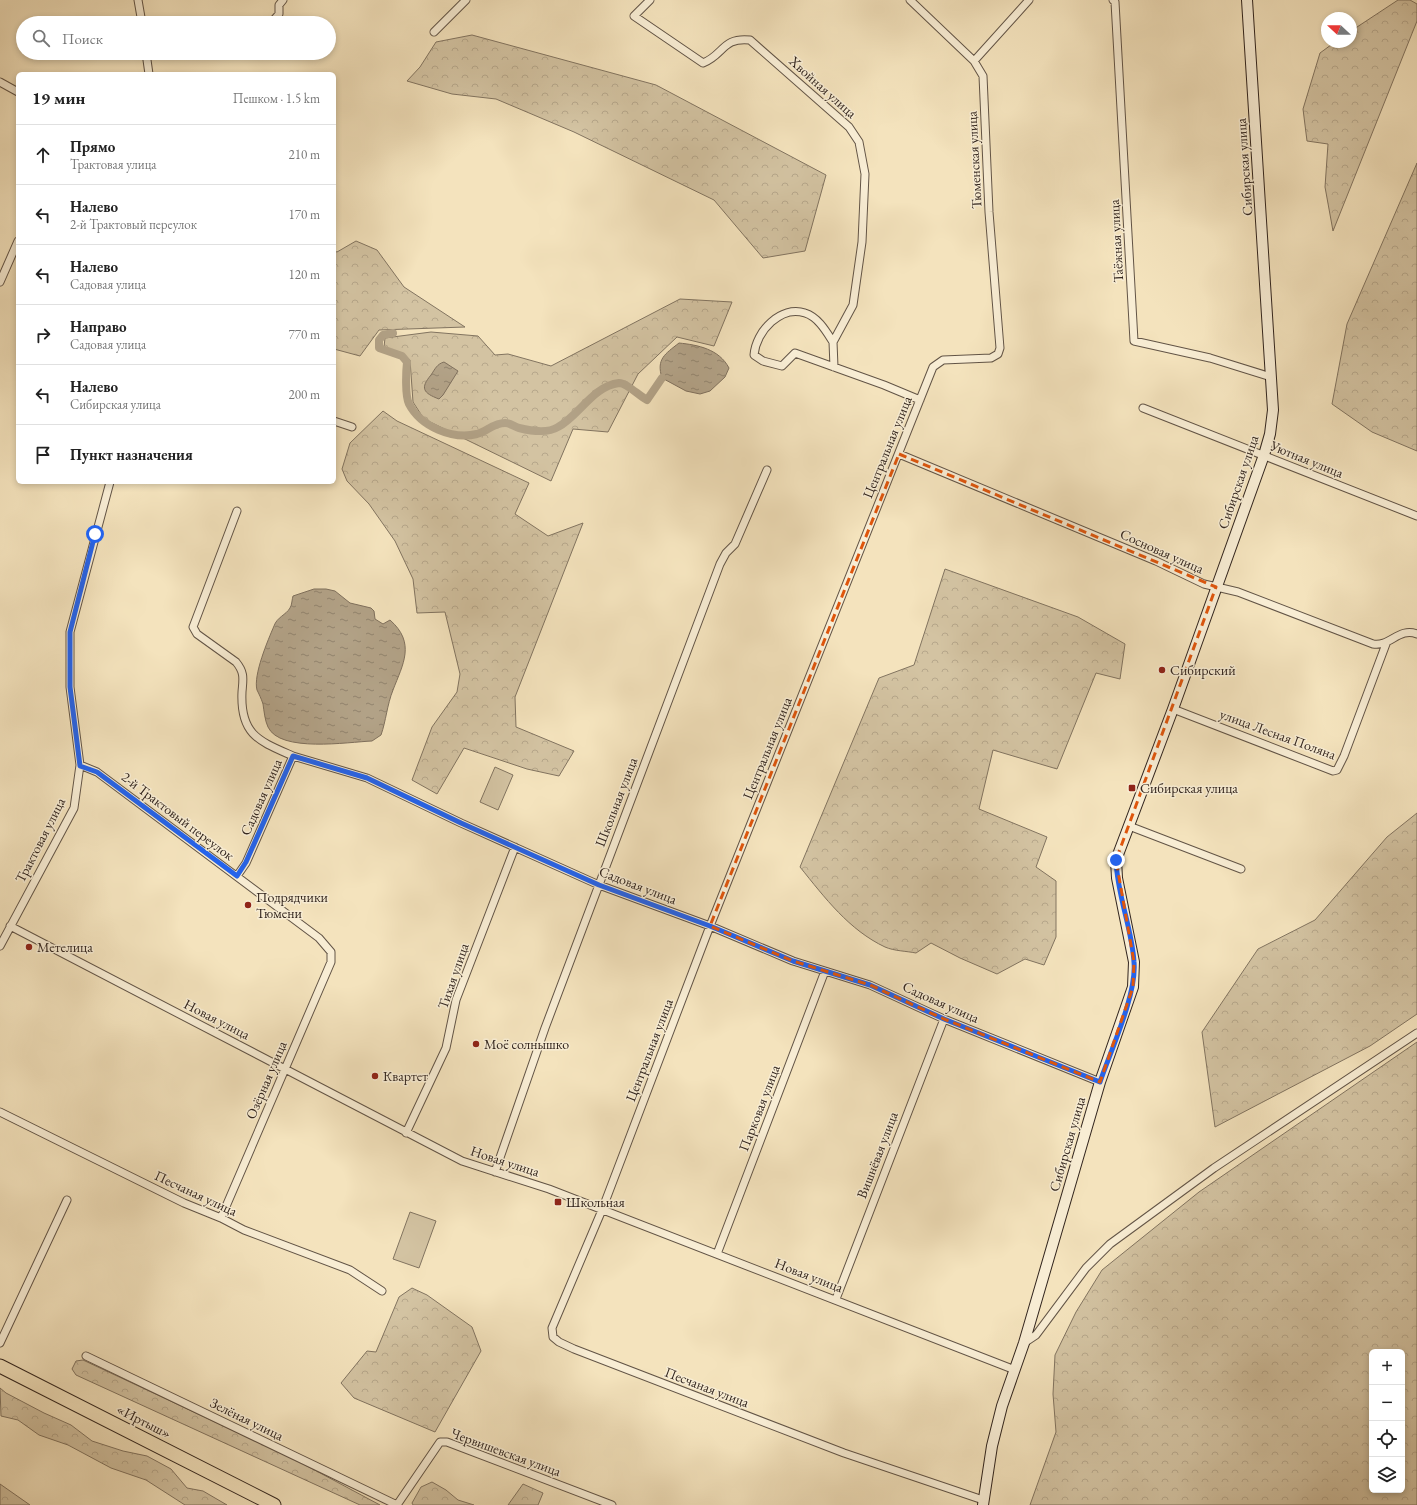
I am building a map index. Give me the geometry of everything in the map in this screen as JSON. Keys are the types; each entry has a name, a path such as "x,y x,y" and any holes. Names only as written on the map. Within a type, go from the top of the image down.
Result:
{"highway":[{"name":"«Иртыш»","path":"0,1366 274,1505"}],"street":[{"path":"138,0 141,16"},
{"path":"277,16 279,14 279,5 283,0"},
{"path":"434,32 466,0"},
{"name":"Хвойная улица","path":"650,0 634,16 703,63 710,60 727,44 738,39 750,40 762,48 850,127 859,142 865,174 862,242 853,305 833,342"},
{"name":"Тюменская улица","path":"910,0 974,61 981,72 983,83 989,212 1000,348"},
{"path":"974,61 1029,0"},
{"name":"Таёжная улица","path":"1113,0 1115,2 1116,18 1134,340 1210,358 1270,377"},
{"name":"Сибирская улица","path":"983,1502 992,1446 1002,1406 1024,1343 1100,1082 1133,987 1134,962 1117,878 1116,860 1173,709 1264,455 1270,434 1273,410 1247,0"},
{"path":"147,60 150,72"},
{"path":"0,82 16,91"},
{"path":"0,282 16,246"},
{"path":"834,367 833,342 820,323 806,313 786,312 765,327 755,347 754,355 763,361 782,366 795,353 920,400"},
{"name":"Центральная улица","path":"602,1210 710,926 933,367 943,360 991,358 998,354 1000,348"},
{"name":"Уютная улица","path":"1143,408 1417,516"},
{"path":"336,422 352,427"},
{"name":"Сосновая улица","path":"899,454 1156,561 1188,577 1216,587 1238,592 1373,644 1386,644"},
{"name":"Школьная улица","path":"494,1172 545,1028 720,564 726,553 735,544 766,470"},
{"name":"Трактовая улица","path":"0,946 74,808 79,784 80,766 70,687 70,632 109,484"},
{"path":"237,511 193,627 197,634 236,662 241,668 244,675 242,693 245,722 252,733 262,742 293,756"},
{"path":"1386,644 1399,634 1413,632 1417,634"},
{"name":"улица Лесная Поляна","path":"1173,709 1334,771 1337,770 1344,756 1386,644"},
{"name":"Садовая улица","path":"237,876 246,862 293,756 367,778 599,885 710,926 793,961 870,985 944,1019 1100,1082"},
{"name":"2-й Трактовый переулок","path":"80,766 97,772 319,938 331,952"},
{"path":"1129,826 1241,869"},
{"name":"Тихая улица","path":"406,1134 446,1048 456,1000 515,847"},
{"name":"Новая улица","path":"10,926 285,1069 406,1134 462,1161 549,1189 1015,1370"},
{"name":"Озёрная улица","path":"221,1218 331,962 331,952"},
{"name":"Парковая улица","path":"717,1254 825,971"},
{"name":"Вишнёвая улица","path":"836,1300 944,1019"},
{"path":"1024,1343 1036,1335 1086,1268 1110,1244 1214,1168 1417,1032"},
{"name":"Песчаная улица","path":"0,1112 184,1203 221,1218 244,1230 350,1270 382,1291"},
{"path":"0,1343 67,1200"},
{"name":"Песчаная улица","path":"602,1210 552,1328 553,1337 559,1342 844,1453 983,1502"},
{"name":"Зелёная улица","path":"86,1356 397,1505"},
{"name":"Червишевская улица","path":"397,1505 440,1442 447,1442 612,1505"}],"highlighted area":[{"path":"899,454 1216,587 1116,860 1134,962 1133,987 1100,1082 944,1019 870,985 793,961 710,926"}],"green space":[{"path":"1398,0 1410,0 1417,4 1417,21 1333,231 1325,187 1328,144 1307,141 1303,109 1320,53 1327,48 1357,48 1357,27"},
{"path":"472,35 656,85 826,175 805,251 763,258 714,200 574,132 496,99 452,94 407,81 420,67 436,42"},
{"path":"1417,163 1417,451 1372,432 1332,404 1347,324"},
{"path":"356,241 377,250 404,287 465,327 379,330 360,356 336,350 337,252"},
{"path":"680,299 732,302 714,346 677,337 638,374 608,432 573,429 551,481 424,419 413,402 410,360 384,347 385,338 431,332 478,336 495,355 508,354 551,366"},
{"path":"383,411 397,421 529,483 515,514 548,536 583,523 515,697 516,727 574,751 559,776 527,769 464,748 437,794 412,780 432,727 457,692 460,674 445,612 417,613 413,579 395,541 369,504 347,481 342,469 350,443"},
{"path":"945,569 1078,617 1125,644 1120,679 1096,673 1057,769 993,750 979,809 1047,837 1036,867 1056,881 1056,937 1044,965 1025,959 997,974 960,958 931,943 916,953 885,947 872,940 860,932 838,912 800,867 879,678 914,665"},
{"path":"495,767 513,775 498,810 480,802"},
{"path":"1417,813 1417,1014 1370,1046 1215,1127 1202,1032 1258,949 1315,920 1387,837"},
{"path":"1417,1042 1417,1505 1030,1505 1056,1432 1053,1394 1055,1355 1076,1312 1102,1270 1199,1192"},
{"path":"410,1212 436,1221 419,1268 393,1259"},
{"path":"412,1288 427,1295 472,1327 481,1351 435,1432 354,1398 341,1383 367,1351 376,1352 399,1297"},
{"path":"83,1360 294,1459 380,1505 360,1505 76,1375 72,1369 76,1361"},
{"path":"0,1388 6,1393 44,1413 71,1425 92,1441 123,1451 147,1456 171,1469 187,1488 203,1491 227,1505 185,1505 146,1480 111,1468 68,1445 39,1435 18,1420 1,1416"},
{"path":"432,1482 446,1490 458,1500 474,1505 413,1505 412,1503 421,1487"},
{"path":"0,1484 30,1505 0,1505"},
{"path":"523,1484 543,1493 538,1505 508,1505"}],"water":[{"path":"679,343 701,347 720,356 729,368 725,377 710,391 700,394 686,391 662,378 660,371 661,361 666,354"},
{"path":"444,362 458,371 439,399 429,395 424,387 425,383 436,367"},
{"path":"314,589 335,591 350,603 371,608 374,611 375,619 383,624 390,620 403,637 405,654 403,662 391,696 381,735 372,741 332,744 300,743 286,740 275,735 267,725 263,704 256,684 259,667 265,648 275,623 290,608 293,596"}],"waterway":[{"path":"393,333 383,335 379,340 379,348 402,356 407,362 406,390 409,404 414,412 421,419 438,430 458,435 481,433 501,423 529,430 549,431 566,422 594,395 610,385 619,383 622,384 629,387 647,400 662,378"}],"place":[{"name":"Сибирский","path":"1162,670"},
{"name":"Сибирская улица","path":"1132,788"},
{"name":"Подрядчики Тюмени","path":"248,905"},
{"name":"Метелица","path":"29,947"},
{"name":"Моё солнышко","path":"476,1044"},
{"name":"Квартет","path":"375,1076"},
{"name":"Школьная","path":"558,1202"}],"route":[{"path":"95,534 70,632 70,687 80,766 97,772 237,876 246,862 293,756 367,778 461,823 599,885 616,890 672,913 710,926 793,961 870,985 944,1019 1100,1082 1133,987 1134,962 1117,878 1116,860"}]}
